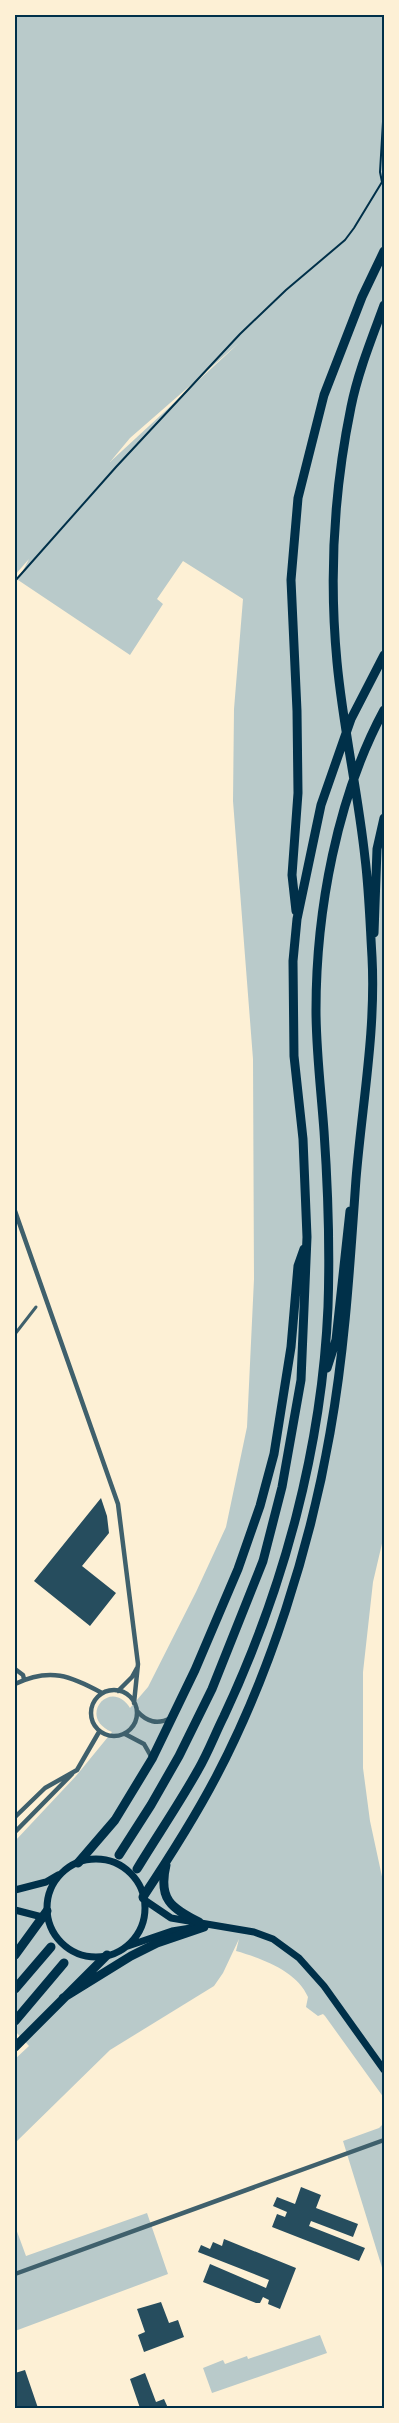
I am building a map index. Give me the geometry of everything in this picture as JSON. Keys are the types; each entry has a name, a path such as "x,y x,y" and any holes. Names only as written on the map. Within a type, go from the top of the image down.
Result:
{"highway":[{"path":"297,919 292,875 298,793 297,711 291,580 298,498 324,395 362,297 384,251"},
{"path":"372,961 366,860 337,661 333,584 336,507 351,405 365,357 384,305"},
{"path":"119,1855 179,1756 212,1689 263,1561 282,1487 301,1380 307,1237 303,1138 294,1056 293,961 297,919 321,805 351,719 384,655"},
{"path":"137,1869 199,1768 245,1671 288,1546 317,1420 323,1385 330,1238 316,1012 317,966 327,889 344,815 358,770 384,710"},
{"path":"143,1898 217,1774 246,1713 271,1650 318,1493 330,1434 347,1315 356,1176 368,1074 375,920 374,883 377,849 384,818"},
{"path":"323,1385 336,1340 347,1227 356,1176"},
{"path":"78,1863 114,1820 152,1759 174,1716 238,1569 260,1506 274,1454 292,1347 298,1266 307,1237"},
{"path":"166,1862 163,1885 166,1898 178,1911 202,1924"},
{"path":"15,1955 46,1915"},
{"path":"64,1998 131,1956 202,1924"},
{"path":"15,1989 51,1947"},
{"path":"15,2047 107,1955"},
{"path":"15,2021 64,1963"}],"main road":[{"path":"15,1890 46,1882 78,1863 94,1859 115,1863 132,1876 143,1898 171,1918 254,1932 273,1939 300,1958 324,1986 384,2070"},
{"path":"63,1872 50,1892 46,1915 58,1938 72,1950 89,1956 107,1955 126,1946 172,1931 202,1924"},
{"path":"126,1946 135,1936 142,1923 143,1898"},
{"path":"15,1910 46,1915"}],"street":[{"path":"15,1211 118,1504 138,1664 134,1704"},
{"path":"15,1334 36,1307"},
{"path":"118,1691 132,1677 138,1664"},
{"path":"15,1669 23,1675 24,1679"},
{"path":"15,1684 24,1679 52,1673 77,1679 102,1693"},
{"path":"137,1711 134,1724 125,1734 112,1737 99,1732 91,1719 90,1712 96,1698 102,1693 118,1691 128,1695 137,1711 147,1720 156,1723 174,1716"},
{"path":"15,1832 76,1770 99,1732"},
{"path":"125,1734 144,1744 152,1759"},
{"path":"15,1817 45,1788 76,1770"},
{"path":"15,2274 384,2140"}],"path":[{"path":"15,581 116,467 240,334 286,290 345,240 382,182 380,172 384,105"}],"shaded area":[{"path":"15,15 384,15 384,1535 373,1582 363,1672 363,1768 370,1821 384,1886 384,2098 325,2016 323,2014 318,2016 306,2007 308,1997 296,1980 267,1962 236,1951 239,1939 223,1973 214,1986 110,2050 15,2143 15,2059 29,2046 15,2031 15,1841 76,1776 112,1732 102,1725 97,1718 97,1710 100,1703 106,1698 114,1697 122,1700 130,1708 148,1687 196,1592 226,1527 247,1427 254,1279 253,1059 233,801 234,709 243,599 183,561 157,599 163,604 130,655 18,580 29,559 15,575","holes":["240,342 110,462 130,438"]},
{"path":"384,2123 384,2274 343,2141 379,2128"},
{"path":"147,2213 168,2274 15,2331 15,2226 26,2256"},
{"path":"320,2335 327,2353 212,2393 203,2368 223,2360 225,2364 247,2356 248,2359"}],"building":[{"path":"101,1498 107,1516 109,1533 82,1566 116,1593 90,1626 34,1581"},
{"path":"301,2187 321,2195 316,2208 358,2224 353,2237 311,2221 309,2226 365,2248 359,2261 272,2227 277,2214 285,2217 287,2212 273,2206 277,2197 295,2204"},
{"path":"224,2239 296,2268 280,2309 268,2304 269,2300 263,2297 260,2303 256,2303 203,2282 210,2264 266,2288 269,2280 198,2252 201,2245 210,2249 213,2242 222,2246"},
{"path":"161,2302 169,2323 178,2320 184,2337 144,2352 138,2335 145,2332 137,2309"},
{"path":"25,2370 38,2408 15,2408 15,2373"},
{"path":"145,2373 156,2402 164,2399 168,2408 140,2408 130,2379"}]}
